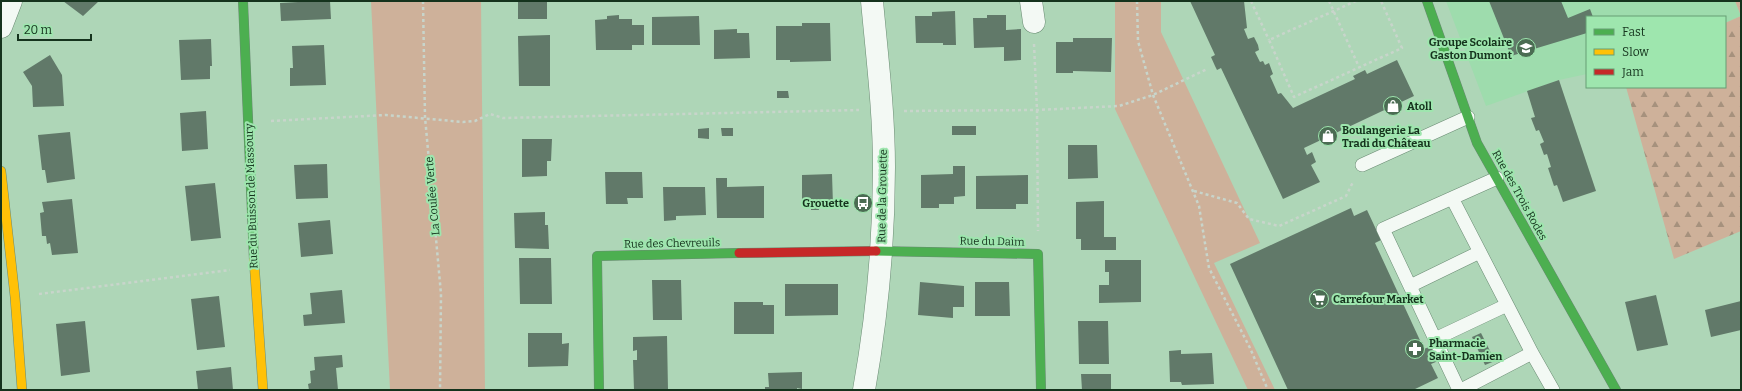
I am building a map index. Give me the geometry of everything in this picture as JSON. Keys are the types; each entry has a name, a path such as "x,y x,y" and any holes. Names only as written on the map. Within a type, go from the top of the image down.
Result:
{"street":[{"path":"1,27 11,1"},
{"name":"Rue du Buisson de Massoury","path":"243,1 254,268 263,390"},
{"name":"Rue de la Grouette","path":"864,390 873,336 880,252 884,167 872,1"},
{"name":"Rue des Trois Rodes","path":"1427,1 1477,143 1616,390"},
{"path":"1,171 15,298 22,390"},
{"name":"Rue du Daim","path":"880,252 1038,254 1041,390"},
{"name":"Rue des Chevreuils","path":"599,390 598,256 880,252"}],"lane":[{"path":"1362,165 1468,116"},
{"path":"1497,178 1383,229 1460,390 1532,353"},
{"path":"1452,198 1532,353 1553,390"},
{"path":"1410,286 1480,252"},
{"path":"1435,339 1507,305"}],"path":[{"name":"La Coulée Verte","path":"423,1 425,118 441,294 440,390"},
{"path":"1137,1 1138,41 1153,95 1199,206 1209,268 1250,348 1268,390"},
{"path":"1251,1 1294,97 1402,48 1381,1"},
{"path":"1329,1 1359,67"},
{"path":"1269,40 1356,1"},
{"path":"1033,11 1037,110 1038,254"},
{"path":"899,111 1107,108 1119,106 1153,95 1207,69"},
{"path":"249,122 386,115 463,122 475,121 490,114 503,118 862,110"},
{"path":"1193,191 1237,203 1249,219 1279,226 1346,196 1362,165"},
{"path":"15,298 254,268"}],"shaded area":[{"name":"Groupe Scolaire Gaston Dumont","path":"1446,1 1735,1 1741,16 1726,23 1726,16 1586,16 1586,74 1559,80 1486,106"}],"green space":[{"path":"371,1 481,1 485,390 390,390"},
{"path":"1115,1 1161,1 1161,32 1260,243 1214,263 1275,390 1248,390 1115,109"},
{"path":"1735,1 1741,1 1741,16"},
{"path":"1741,16 1741,231 1674,259 1626,88 1726,88 1726,23"}],"building":[{"path":"63,1 99,1 83,16"},
{"path":"298,1 330,1 331,19 281,21 280,3"},
{"path":"518,1 547,1 547,19 518,19"},
{"path":"1190,1 1244,1 1247,28 1244,29 1248,39 1254,37 1259,50 1255,52 1260,62 1263,61 1265,65 1269,63 1273,74 1270,76 1278,94 1281,93 1293,108 1355,79 1353,76 1365,70 1367,74 1397,60 1414,96 1304,148 1307,155 1312,152 1316,162 1311,165 1320,182 1283,199 1221,68 1217,70 1215,66 1211,57 1215,55"},
{"path":"1489,1 1561,1 1568,18 1590,9 1593,16 1586,16 1586,33 1511,56"},
{"path":"955,11 956,45 943,45 943,43 916,43 915,16 932,16 932,12"},
{"path":"619,15 619,19 632,19 632,25 644,25 644,45 632,45 632,50 596,50 595,20 607,19 607,16"},
{"path":"987,15 1006,15 1006,30 1021,29 1021,60 1004,61 1004,47 974,48 973,18 987,18"},
{"path":"699,16 700,45 652,45 652,17"},
{"path":"802,23 830,23 831,61 790,62 790,60 776,60 776,26 802,26"},
{"path":"737,29 737,33 749,33 750,58 714,59 714,30"},
{"path":"550,35 550,86 519,86 518,36"},
{"path":"1073,38 1112,38 1111,72 1073,71 1073,73 1056,73 1056,42 1073,42"},
{"path":"211,39 212,66 210,66 210,79 181,80 179,40"},
{"path":"324,45 326,85 290,86 290,68 293,68 292,46"},
{"path":"50,55 62,75 64,106 33,107 32,86 23,72"},
{"path":"1559,80 1596,191 1563,202 1557,185 1554,186 1548,168 1551,167 1547,154 1544,155 1540,144 1544,142 1539,130 1536,131 1531,118 1535,117 1527,91"},
{"path":"777,91 788,91 789,98 777,98"},
{"path":"206,111 208,149 182,151 180,113"},
{"path":"952,126 976,126 976,135 952,135"},
{"path":"709,128 709,139 698,138 698,129"},
{"path":"721,128 733,128 733,136 722,136"},
{"path":"70,132 75,179 47,183 45,170 42,170 38,135"},
{"path":"522,139 552,139 551,161 547,161 547,176 522,177"},
{"path":"1068,145 1097,145 1098,178 1068,179"},
{"path":"327,164 328,198 296,199 294,165"},
{"path":"953,166 965,166 965,196 954,197 954,204 939,204 939,208 921,208 921,175 953,174"},
{"path":"605,172 642,172 643,198 627,198 628,204 606,204"},
{"path":"832,174 833,205 818,206 819,210 811,210 811,206 802,206 802,175"},
{"path":"1028,175 1028,204 1016,204 1016,209 976,209 976,176"},
{"path":"716,178 727,178 727,187 764,186 764,218 717,218"},
{"path":"215,183 221,238 191,241 185,186"},
{"path":"663,187 705,187 706,215 676,216 676,220 664,221"},
{"path":"72,199 78,253 52,255 50,243 47,244 46,236 42,236 40,213 44,212 42,202"},
{"path":"1104,201 1104,237 1116,237 1116,250 1081,250 1081,239 1076,239 1076,202"},
{"name":"Carrefour Market","path":"1351,208 1354,216 1367,210 1381,240 1375,243 1424,349 1431,346 1438,361 1431,364 1438,378 1413,390 1288,390 1230,264"},
{"path":"545,212 545,225 548,225 549,249 515,248 514,213"},
{"path":"330,220 333,254 301,257 298,223"},
{"path":"519,258 551,258 552,304 520,304"},
{"path":"1105,260 1141,260 1141,302 1099,303 1099,285 1109,285 1109,272 1105,272"},
{"path":"652,280 681,280 682,320 653,320"},
{"path":"920,282 964,286 964,307 953,307 953,318 918,315"},
{"path":"975,282 1009,282 1010,316 975,316"},
{"path":"785,284 838,284 838,315 785,316"},
{"path":"342,290 345,323 304,326 303,315 312,314 310,293"},
{"path":"1656,295 1668,345 1637,351 1625,302"},
{"path":"219,296 225,347 197,350 191,299"},
{"path":"1741,301 1741,330 1711,337 1705,310"},
{"path":"734,302 763,302 763,305 774,305 774,334 734,334"},
{"path":"85,321 90,372 61,376 56,324"},
{"path":"1078,321 1108,321 1109,364 1079,364"},
{"path":"528,333 562,333 562,344 569,343 568,366 528,367"},
{"path":"1481,333 1495,361 1485,365 1472,337"},
{"path":"667,336 668,390 634,390 633,360 637,360 637,350 633,351 633,337"},
{"path":"1181,350 1181,354 1212,353 1214,384 1182,385 1181,382 1170,382 1169,351"},
{"path":"342,355 343,367 336,368 338,390 309,390 308,384 311,383 310,371 315,370 314,357"},
{"path":"231,367 233,390 198,390 196,371"},
{"path":"802,372 802,389 765,390 765,387 769,387 768,373"},
{"path":"1081,374 1111,374 1111,390 1082,390"}],"traffic: fast":[{"path":"243,1 254,260"},
{"path":"1427,1 1477,143 1616,390"},
{"path":"876,251 1038,254 1041,390"},
{"path":"599,390 597,256 739,253"}],"traffic: slow":[{"path":"1,171 15,297 22,390"},
{"path":"254,260 263,390"}],"traffic: jam":[{"path":"739,253 876,251"}],"place":[{"name":"Groupe Scolaire Gaston Dumont","path":"1526,48"},
{"name":"Atoll","path":"1393,106"},
{"name":"Boulangerie La Tradi du Château","path":"1328,136"},
{"name":"Grouette","path":"863,203"},
{"name":"Carrefour Market","path":"1319,299"},
{"name":"Pharmacie Saint-Damien","path":"1415,349"}]}
